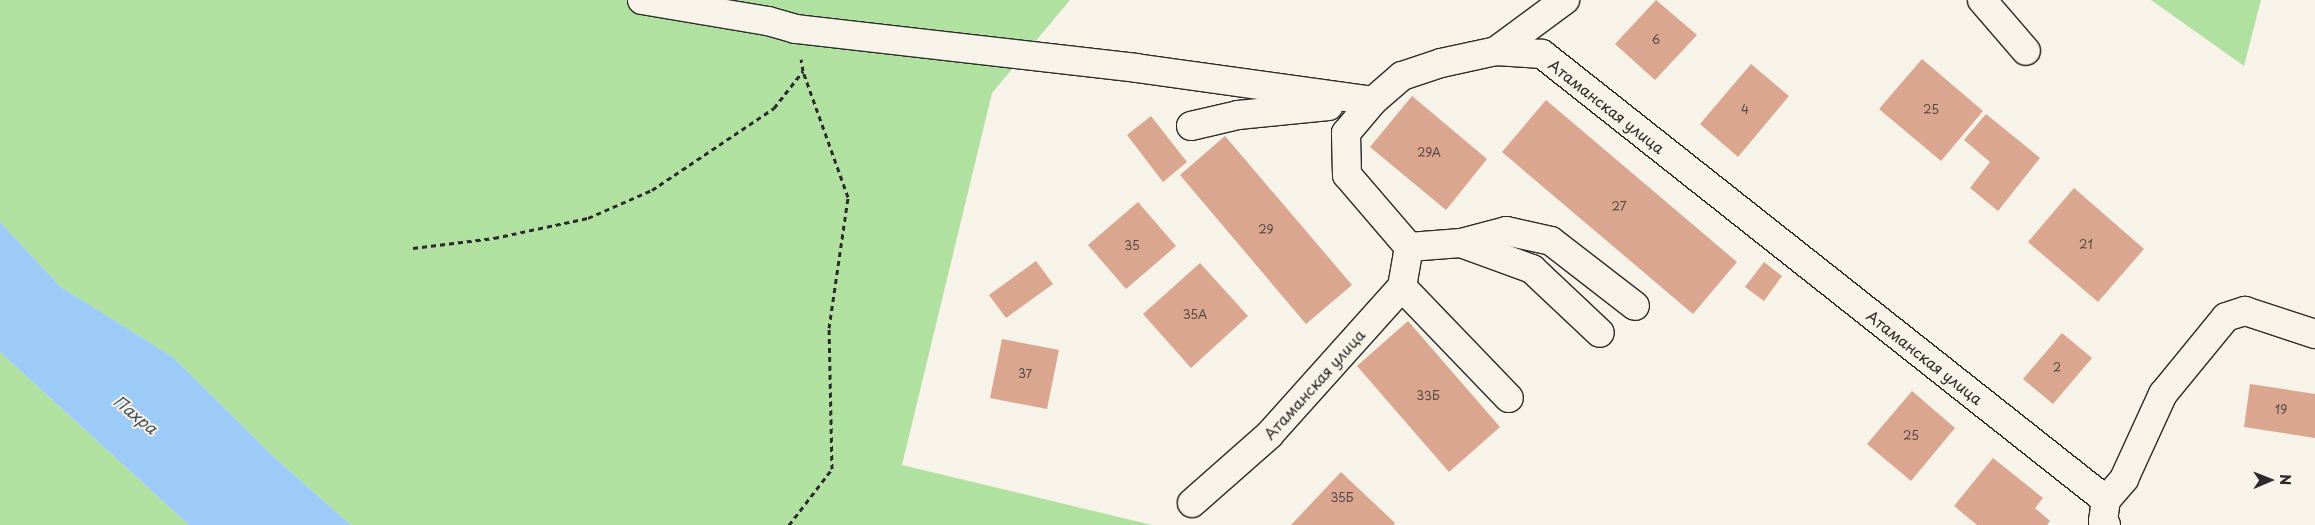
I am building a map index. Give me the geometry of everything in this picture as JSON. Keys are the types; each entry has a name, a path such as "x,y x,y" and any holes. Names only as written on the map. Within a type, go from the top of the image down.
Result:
{"street":[{"path":"642,0 768,21 796,29 1136,68 1373,101"},
{"path":"1496,51 1565,0"},
{"path":"1982,0 2026,51"},
{"name":"Атаманская улица","path":"1409,247 1348,175 1346,133 1373,101 1402,76 1441,63 1496,51 1542,54 2106,513"},
{"path":"1191,126 1238,115 1373,101"},
{"path":"1509,398 1402,287 1409,247 1461,243 1506,231 1551,241 1635,306"},
{"path":"1461,243 1532,269 1600,334"},
{"name":"Атаманская улица","path":"1192,503 1269,435 1402,287"},
{"path":"2106,513 2162,394 2226,317 2245,312 2315,334"}],"path":[{"path":"790,525 832,469 829,328 848,197 803,70 796,29"},
{"path":"413,248 494,238 588,218 652,190 774,108 803,70"}],"green space":[{"path":"0,0 1070,0 992,93 902,465 1152,525 351,525 274,457 173,357 61,287 0,222"},
{"path":"2151,0 2261,0 2244,66"},
{"path":"0,352 95,439 189,525 0,525"}],"water":[{"name":"Пахра","path":"0,222 61,287 173,357 274,457 351,525 189,525 0,352"}],"building":[{"path":"1656,0 1697,35 1655,80 1615,44"},
{"path":"1922,59 1983,111 1941,161 1879,109"},
{"path":"1751,64 1789,96 1738,157 1700,124"},
{"path":"1412,96 1487,159 1446,210 1370,147"},
{"path":"1546,100 1737,262 1693,314 1502,152"},
{"path":"1986,114 2040,158 1998,211 1970,188 1990,162 1964,140"},
{"path":"1151,116 1187,162 1163,182 1127,135"},
{"path":"1225,136 1352,285 1306,324 1180,175"},
{"path":"2074,188 2144,249 2098,302 2028,242"},
{"path":"1138,202 1176,246 1126,289 1088,245"},
{"path":"1036,261 1053,284 1006,318 989,295"},
{"path":"1764,262 1782,276 1764,301 1745,287"},
{"path":"1200,263 1248,316 1191,368 1143,314"},
{"path":"1408,321 1500,427 1449,472 1357,366"},
{"path":"2062,333 2092,358 2053,404 2023,379"},
{"path":"1002,339 1059,350 1047,409 990,398"},
{"path":"2250,384 2315,394 2315,438 2244,427"},
{"path":"1912,391 1955,428 1911,481 1867,444"},
{"path":"1993,458 2043,498 2035,508 2050,521 2047,525 1977,525 1954,506"},
{"path":"1341,472 1395,523 1394,525 1291,525"}]}
